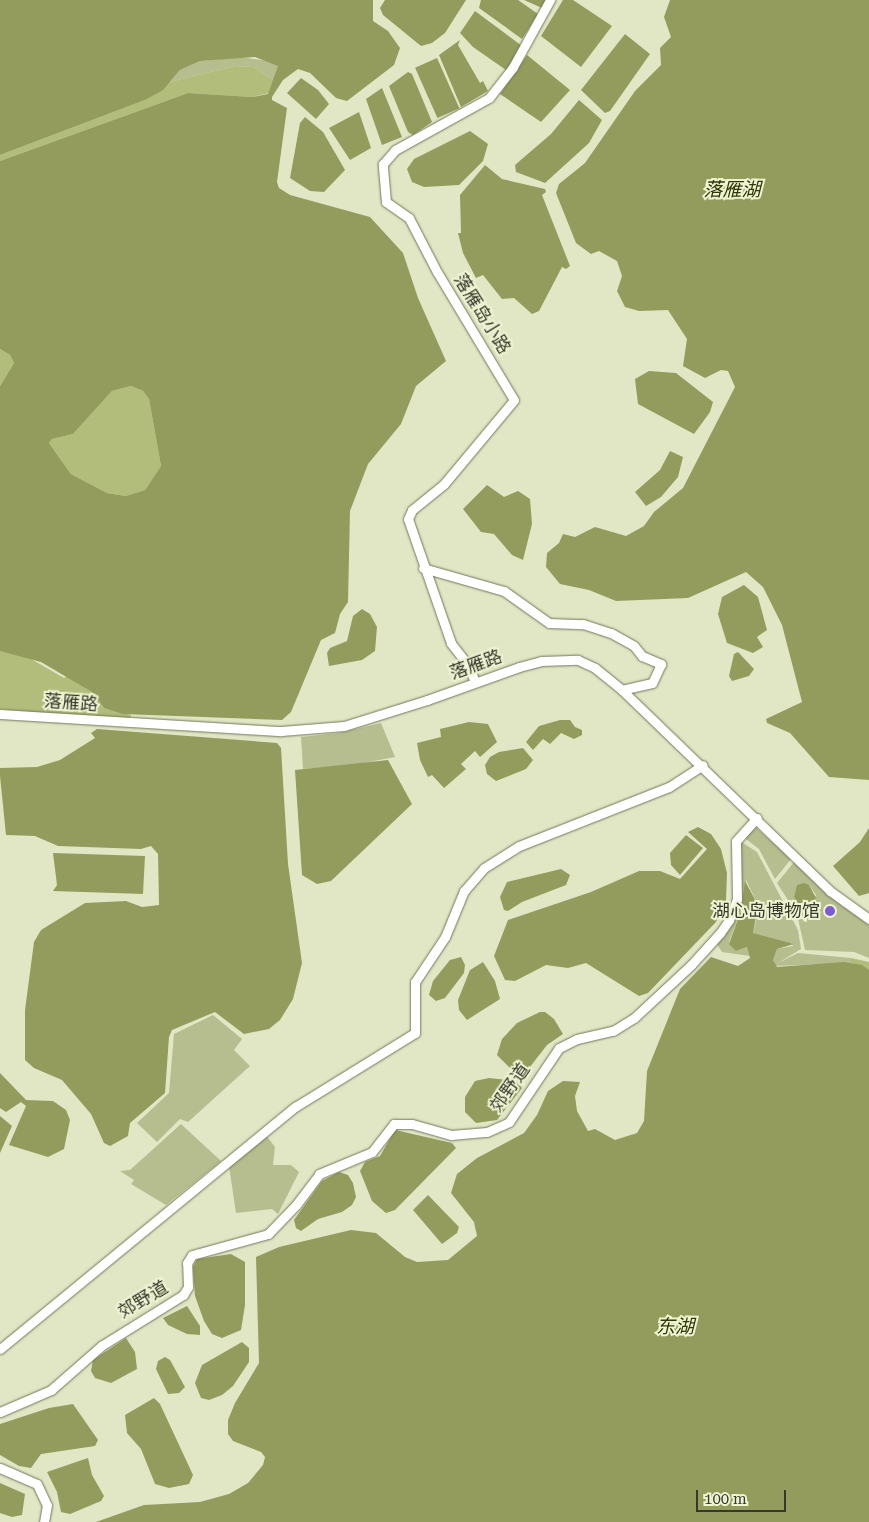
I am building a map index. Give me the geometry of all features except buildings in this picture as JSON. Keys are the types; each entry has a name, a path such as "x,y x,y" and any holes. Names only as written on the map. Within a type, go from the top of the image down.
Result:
{"street":[{"name":"落雁岛小路","path":"475,682 468,665 451,644 408,524 409,514 444,484 514,400 437,272 409,218 386,202 383,164 395,150 488,98 514,67 550,0"},
{"path":"423,568 504,591 549,623 584,624 611,633 634,646 642,656 660,664 652,683 622,690"},
{"name":"落雁路","path":"0,714 281,731 344,726 530,664 572,659 591,665 622,690 703,764 830,891 869,919"},
{"path":"0,1349 295,1108 415,1033 414,982 445,937 464,890 484,868 505,853 670,787 703,764"},
{"name":"郊野道","path":"0,1412 51,1390 101,1346 183,1295 188,1286 187,1263 192,1255 268,1234 296,1205 319,1174 372,1152 394,1124 412,1124 446,1136 487,1132 509,1122 559,1048 577,1039 613,1031 634,1018 691,965 720,932 729,920 737,899 735,844 757,818"},
{"path":"0,1468 37,1484 47,1505 44,1522"}],"shaded area":[{"path":"240,57 276,62 278,68 274,81 254,67 235,66 170,82 180,70 200,61"},
{"path":"235,66 254,67 274,81 269,93 252,97 188,93 0,161 0,155 145,100 170,82"},
{"path":"0,349 10,355 14,363 0,386"},
{"path":"131,386 143,391 149,399 161,466 145,490 126,496 107,493 71,474 49,443 52,439 73,434 112,391"},
{"path":"0,651 26,656 64,678 67,676 92,692 104,708 131,715 130,721 0,709"},
{"path":"381,723 395,757 352,765 303,769 301,737 339,733"},
{"path":"754,826 791,859 775,879 759,849 742,836"},
{"path":"740,841 757,852 798,930 801,949 778,963 798,953 851,958 851,963 775,966 773,959 777,949 793,946 792,943 783,943 753,933 759,907 746,880 741,911 729,942 736,951 747,947 750,956 722,952 715,941 731,920"},
{"path":"794,862 842,906 869,923 869,958 854,952 805,950 797,914 777,883","holes":["809,885 816,895 806,915 794,897 798,889"]},
{"path":"851,958 869,962 869,970 851,963"},
{"path":"213,1015 242,1039 234,1050 250,1066 188,1122 180,1119 157,1142 137,1123 169,1093 174,1034"},
{"path":"181,1124 221,1161 166,1205 131,1184 134,1180 120,1171 130,1170"},
{"path":"266,1135 275,1147 273,1165 291,1165 299,1172 278,1214 272,1209 236,1213 229,1166"}],"water":[{"path":"0,0 373,0 373,21 388,31 400,48 394,65 347,101 336,98 310,73 298,69 283,80 272,97 272,100 287,108 277,182 279,188 290,195 370,217 403,253 418,298 446,361 416,386 401,424 368,464 350,511 348,602 340,614 335,633 321,640 291,712 282,720 123,714 104,708 92,692 41,662 0,651 0,386 14,363 10,355 0,349 0,161 188,93 252,97 268,94 278,66 255,57 200,61 180,70 163,90 145,100 0,155","holes":["131,386 143,391 149,399 161,466 145,490 126,496 107,493 71,474 49,443 52,439 73,434 112,391"]},
{"path":"385,0 466,0 445,33 432,43 421,46 383,15 380,8"},
{"path":"481,0 518,0 538,14 522,39 479,8"},
{"path":"524,0 547,0 542,8"},
{"path":"563,0 573,0 612,26 581,67 541,36"},
{"name":"落雁湖","path":"670,0 869,0 869,780 829,777 790,733 767,723 766,719 802,702 782,625 763,587 746,572 688,598 616,601 589,590 560,584 546,567 547,553 559,543 563,534 575,537 595,527 626,536 644,526 654,512 683,488 735,387 728,371 721,370 705,378 683,366 687,339 668,310 639,311 625,307 617,291 622,276 617,261 599,251 591,254 576,243 556,193 559,184 585,163 635,91 661,65 660,48 671,37 664,17"},
{"path":"475,11 522,46 506,70 473,47 460,33"},
{"path":"625,34 650,54 610,111 605,113 581,90"},
{"path":"460,40 458,45 480,83 483,81 488,91 461,107 439,55"},
{"path":"527,55 570,90 541,122 500,94"},
{"path":"437,58 459,108 437,118 415,68"},
{"path":"408,72 412,74 432,122 413,135 408,132 389,86"},
{"path":"301,78 318,90 329,104 316,119 287,93"},
{"path":"382,88 402,137 382,145 366,99"},
{"path":"579,100 602,120 589,143 545,183 516,172 515,165 551,134"},
{"path":"359,112 371,148 350,160 329,128"},
{"path":"305,117 323,132 345,170 324,192 310,191 290,178 300,123"},
{"path":"470,131 488,144 483,161 459,185 424,187 412,182 407,169 414,159"},
{"path":"485,165 502,179 545,189 546,192 542,195 570,266 566,269 562,267 539,311 532,314 514,298 502,299 483,275 476,278 463,253 458,233 461,233 460,195"},
{"path":"649,371 676,373 713,402 710,412 694,434 638,404 635,379"},
{"path":"670,451 683,457 678,477 661,497 646,506 635,492 660,470"},
{"path":"487,485 504,497 518,491 530,499 532,524 523,560 512,555 494,534 481,532 463,509"},
{"path":"744,585 758,597 767,630 757,637 763,647 753,653 727,643 718,614 722,597"},
{"path":"362,609 370,614 377,627 375,651 362,660 329,666 327,653 330,648 347,641 353,616"},
{"path":"738,652 754,669 749,676 732,681 729,676 734,654"},
{"path":"560,720 570,720 575,727 582,730 582,735 574,739 561,733 550,744 543,739 533,750 526,742 539,726"},
{"path":"469,722 488,724 497,742 480,757 475,751 461,764 466,769 444,788 432,775 428,777 420,760 417,743 441,737 440,729"},
{"path":"97,729 277,743 281,748 288,864 302,963 293,999 280,1020 269,1029 244,1034 215,1012 172,1030 169,1037 165,1093 130,1123 128,1136 110,1146 104,1143 91,1114 62,1080 34,1068 25,1060 25,1010 34,942 41,930 85,903 126,901 142,907 159,905 158,854 151,846 141,849 58,846 35,836 6,835 0,776 0,768 37,767 60,760 95,738 91,733"},
{"path":"523,748 533,760 526,769 496,781 487,774 485,765 490,757 499,752"},
{"path":"388,760 412,804 331,881 317,884 302,875 295,770"},
{"path":"698,827 711,834 721,849 727,873 726,900 716,922 648,993 639,996 586,963 568,968 546,965 515,981 505,980 494,956 508,920 591,892 639,871 660,871 680,879 707,849 688,832"},
{"path":"869,828 869,893 859,896 833,866 860,842"},
{"path":"686,835 703,848 680,875 671,865 670,853"},
{"path":"53,853 145,856 143,894 53,891 57,885"},
{"path":"561,869 570,875 566,885 522,902 508,911 504,910 500,897 507,882"},
{"name":"东湖","path":"745,881 758,905 753,933 794,944 777,949 773,960 777,967 844,962 862,965 869,970 869,1522 96,1522 144,1505 200,1502 229,1494 248,1483 263,1465 265,1457 261,1452 233,1441 228,1434 228,1420 235,1403 259,1363 256,1257 279,1247 351,1230 376,1233 405,1257 417,1262 448,1260 477,1236 474,1222 451,1193 457,1174 477,1158 524,1133 537,1115 548,1091 563,1081 580,1082 575,1096 577,1111 588,1131 595,1129 615,1140 637,1133 644,1121 647,1071 680,989 711,957 738,966 750,958 747,947 736,951 729,944 741,911"},
{"path":"804,883 809,885 816,898 806,915 794,897 797,885"},
{"path":"461,957 465,965 464,973 445,998 436,1001 429,995 433,981 450,960"},
{"path":"483,962 495,981 500,999 467,1020 459,1010 458,1000 470,970"},
{"path":"540,1012 545,1012 554,1019 563,1034 547,1045 526,1072 510,1068 497,1055 502,1039 517,1023"},
{"path":"0,1073 26,1100 53,1101 66,1110 70,1120 64,1149 48,1157 9,1145 26,1106 21,1102 6,1112 0,1108"},
{"path":"489,1078 516,1081 522,1088 497,1120 476,1123 465,1112 465,1097 475,1081"},
{"path":"0,1116 12,1126 0,1153"},
{"path":"395,1130 452,1143 456,1148 395,1210 386,1213 372,1201 360,1171 365,1162 380,1156"},
{"path":"339,1172 348,1175 353,1183 356,1197 352,1205 342,1212 318,1219 301,1231 296,1228 294,1220 322,1181"},
{"path":"428,1195 459,1227 457,1233 442,1244 413,1210"},
{"path":"231,1254 245,1262 245,1305 241,1330 222,1338 212,1334 204,1321 195,1296 193,1267 197,1259"},
{"path":"187,1306 200,1326 200,1335 187,1334 168,1325 163,1318"},
{"path":"126,1338 135,1352 137,1369 111,1383 95,1378 91,1371 93,1360"},
{"path":"242,1342 249,1348 249,1362 233,1386 222,1395 209,1400 201,1398 195,1383 202,1365"},
{"path":"165,1357 170,1360 185,1387 179,1393 168,1394 156,1369 158,1361"},
{"path":"154,1398 160,1404 193,1475 189,1484 169,1488 155,1484 141,1449 127,1433 125,1415"},
{"path":"73,1404 98,1440 95,1446 41,1454 31,1468 19,1466 0,1455 0,1424 49,1408"},
{"path":"88,1458 92,1475 104,1496 101,1501 70,1514 61,1512 57,1492 47,1472"},
{"path":"0,1483 25,1494 22,1515 12,1517 0,1513"}],"place":[{"name":"湖心岛博物馆","path":"830,911"}]}
